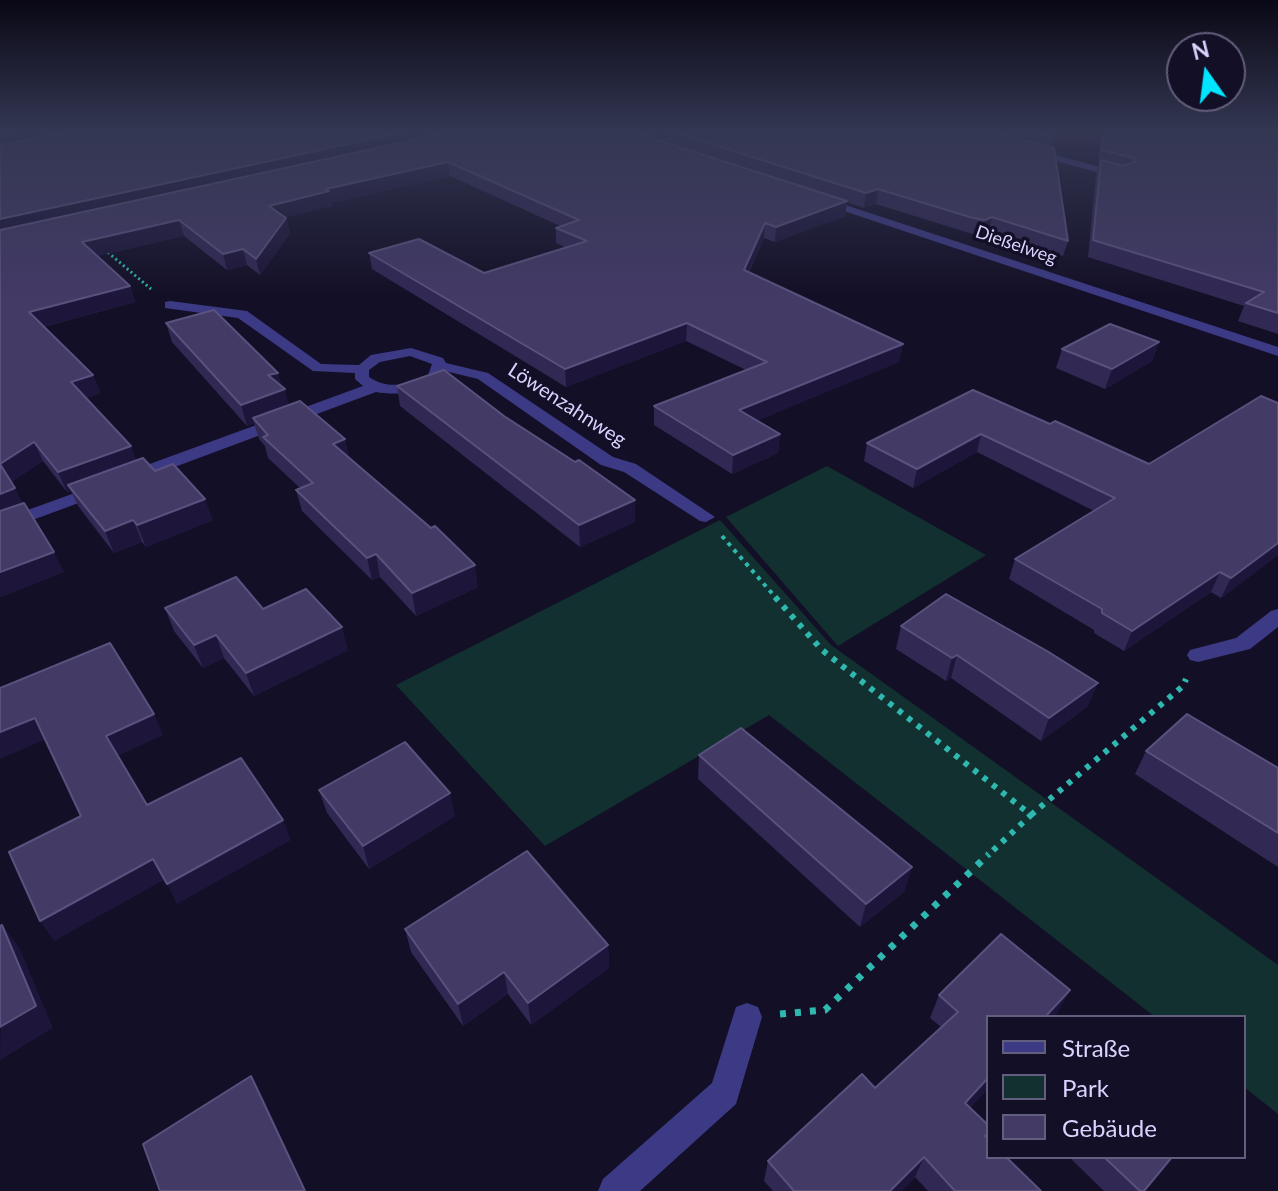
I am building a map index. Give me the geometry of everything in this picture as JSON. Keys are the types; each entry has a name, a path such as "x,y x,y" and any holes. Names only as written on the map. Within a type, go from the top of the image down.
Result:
{"street":[{"name":"Dießelweg","path":"803,194 1278,352"},
{"name":"Löwenzahnweg","path":"170,305 242,314 318,368 362,369 376,358 398,353 431,356 441,366 483,376 607,461 630,468 706,517"},
{"path":"0,526 375,387 400,389 425,383 434,378 441,366"},
{"path":"362,369 362,379 375,387"},
{"path":"1198,655 1243,644 1278,616"},
{"path":"615,1191 725,1093 747,1017"}],"path":[{"path":"104,249 170,305"},
{"path":"706,517 822,650 1031,815"},
{"path":"747,1017 825,1010 1031,815 1183,686 1198,655"}],"green space":[{"path":"827,466 986,555 838,646 726,517"},
{"path":"720,520 831,645 1278,965 1278,1114 1246,1089 1246,1015 1152,1015 769,715 545,846 396,685"}],"building":[{"path":"0,187 151,187 0,219"},
{"path":"200,187 337,187 269,206 286,218 256,259 243,249 223,254 179,220 82,242 130,286 29,312 93,375 71,382 131,446 58,472 34,442 0,464 0,230"},
{"path":"504,187 802,187 847,201 776,227 765,223 744,270 903,344 739,410 780,434 733,455 654,406 767,362 687,323 565,369 369,253 419,239 484,273 587,241 556,228 579,220"},
{"path":"846,187 1060,187 1068,241 992,217 985,220 973,218 878,189 866,193"},
{"path":"1098,187 1278,187 1278,313 1246,303 1264,292 1093,240"},
{"path":"214,310 278,373 268,375 285,389 241,405 166,323"},
{"path":"1110,324 1159,342 1112,369 1062,349"},
{"path":"444,370 504,416 575,462 579,460 635,500 579,525 397,386"},
{"path":"973,390 1050,424 1055,421 1149,464 1261,396 1278,403 1278,543 1231,578 1220,572 1132,631 1102,613 1102,609 1015,559 1115,498 981,434 917,469 867,443"},
{"path":"300,401 345,439 333,444 431,528 435,526 475,565 412,593 376,554 367,558 296,490 313,483 263,437 268,435 253,418"},
{"path":"143,458 155,471 173,464 205,499 137,525 133,520 105,531 68,485"},
{"path":"0,464 15,488 0,494"},
{"path":"24,503 54,552 0,572 0,511"},
{"path":"236,577 263,609 306,589 342,627 246,673 216,635 194,645 165,608"},
{"path":"946,594 1098,683 1049,718 957,655 952,658 901,626"},
{"path":"110,643 154,714 106,736 147,805 241,758 283,820 167,884 153,859 40,921 9,852 81,816 35,718 0,732 0,688"},
{"path":"1187,714 1278,768 1278,833 1146,751"},
{"path":"741,728 912,867 866,904 699,755"},
{"path":"405,742 450,793 363,846 319,790"},
{"path":"527,851 608,945 528,1003 504,972 458,1004 405,929"},
{"path":"0,926 36,1006 0,1027"},
{"path":"1001,934 1070,990 1047,1015 986,1015 986,1080 965,1103 986,1123 986,1159 1008,1159 1041,1191 955,1191 924,1157 890,1191 794,1191 768,1161 862,1074 875,1088 958,1012 939,995"},
{"path":"251,1076 305,1191 160,1191 143,1144"},
{"path":"1106,1159 1170,1159 1144,1191 1140,1191"}]}
